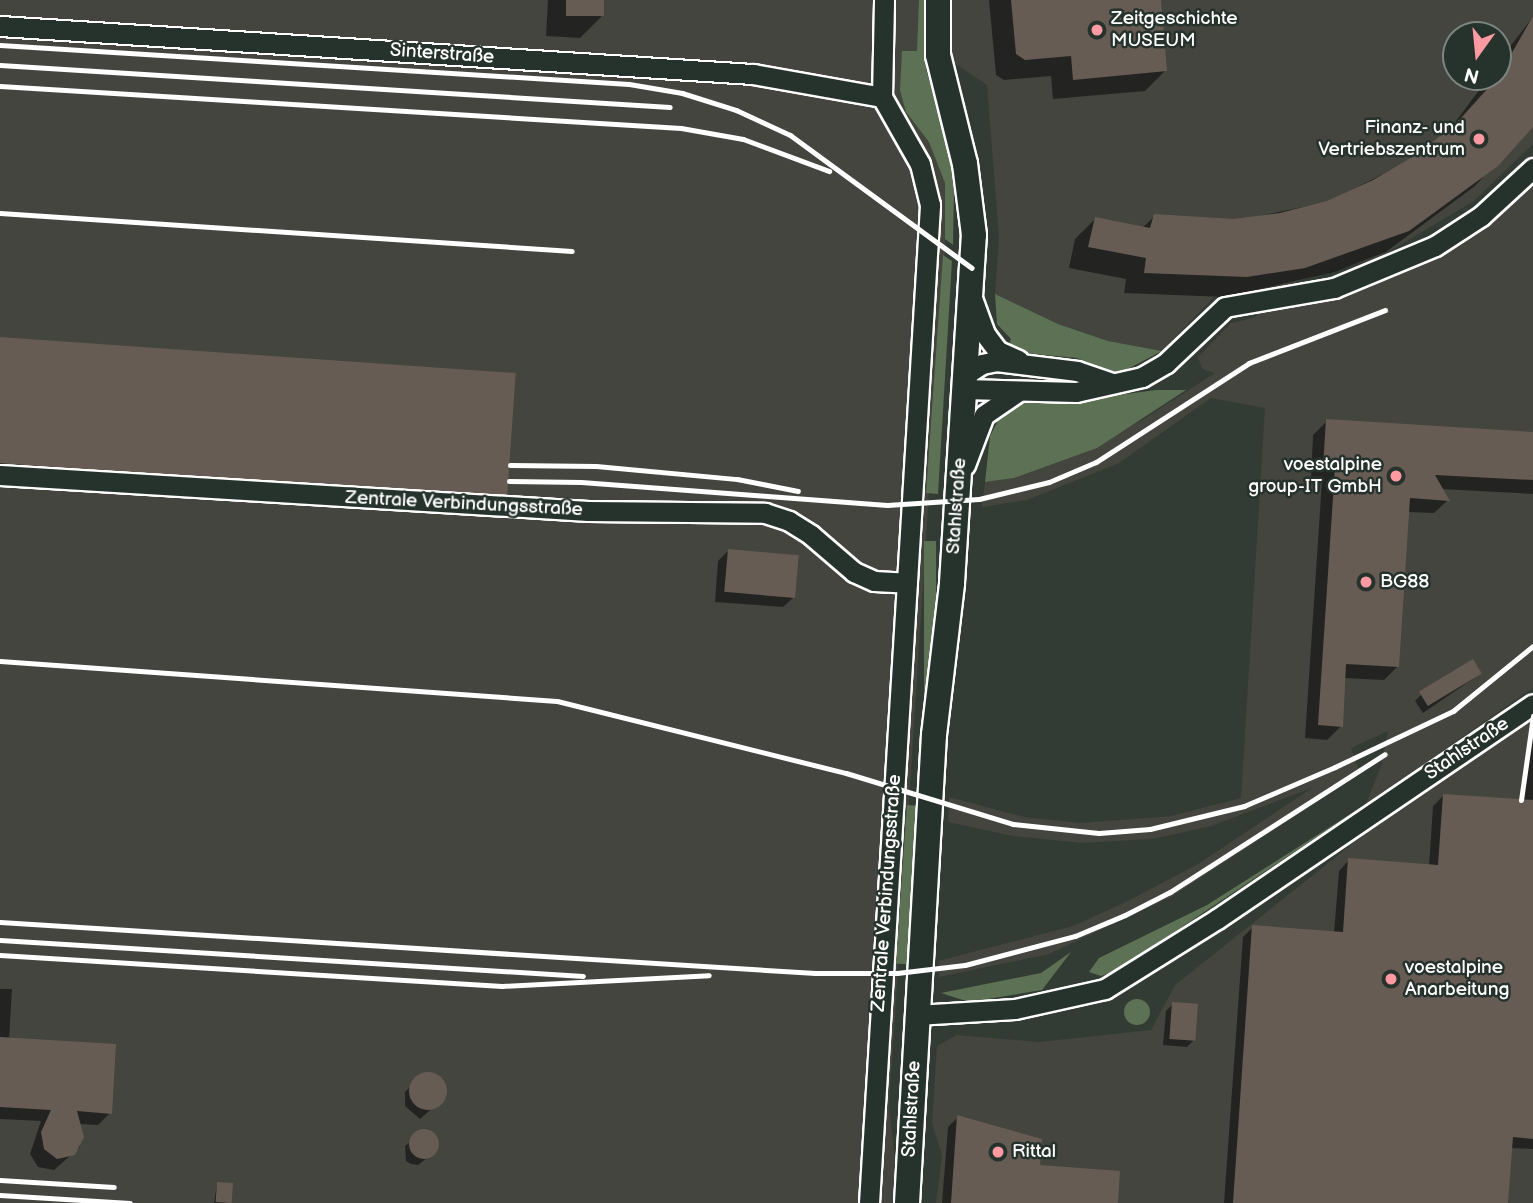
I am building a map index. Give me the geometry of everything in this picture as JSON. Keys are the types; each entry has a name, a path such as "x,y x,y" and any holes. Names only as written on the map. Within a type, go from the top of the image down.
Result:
{"street":[{"path":"882,97 884,0"},
{"name":"Stahlstraße","path":"907,1203 934,735 958,486 970,291 972,208 941,74 938,0"},
{"name":"Sinterstraße","path":"0,26 753,74 882,97"},
{"name":"Zentrale Verbindungsstraße","path":"869,1203 930,205 920,164 882,97"},
{"path":"964,382 1019,391 1076,392 1116,385 1166,363 1225,307 1334,288 1434,246 1481,216 1533,168"},
{"path":"970,291 985,334 998,351 1026,363"},
{"path":"964,382 982,364 1026,363 1077,371 1116,385"},
{"path":"958,486 984,415 1019,391"},
{"name":"Zentrale Verbindungsstraße","path":"0,475 587,511 765,513 800,528 854,572 874,581 906,583"},
{"name":"Stahlstraße","path":"916,1015 1015,1009 1105,989 1217,919 1533,704"}],"shaded area":[{"path":"0,0 923,0 919,120 941,150 949,189 889,1106 895,1162 893,1203 0,1203"},
{"path":"950,0 1533,0 1533,144 1474,201 1380,257 1279,287 1214,297 1162,351 1108,341 1058,324 995,294 999,238 987,85 950,60"},
{"path":"1533,183 1533,688 1366,804 1381,766 1388,731 1351,748 1360,773 1173,896 1049,954 939,977 938,961 1073,926 1128,901 1198,864 1312,788 1211,826 1153,839 1082,843 1013,836 948,822 949,797 1024,817 1080,823 1171,816 1241,798 1265,408 1211,398 1119,463 1027,500 982,507 985,482 1014,478 1139,422 1215,373 1202,369 1198,357 1231,323 1256,317 1257,312 1323,302 1389,279 1450,250"},
{"path":"1533,718 1533,1203 936,1203 942,1156 932,1123 937,1046 957,1035 1039,1042 1151,1030 1175,985 1381,821"}],"green space":[{"path":"919,0 925,0 926,69 949,149 954,190 953,245 945,239 945,183 929,142 906,112 900,90 902,51 917,51"},
{"path":"943,255 952,261 938,494 926,493"},
{"path":"995,294 1058,324 1108,341 1162,351 1122,372 1106,371 1077,358 1024,353 1008,347 1011,339 997,324"},
{"path":"1156,390 1186,390 1097,448 1014,478 985,482 990,436 1004,409 1022,400 1088,399"},
{"path":"924,541 936,541 936,785 924,785"},
{"path":"1366,804 1116,971 1101,976 1089,972 1099,958 1207,905"},
{"path":"907,805 920,806 909,965 896,964"},
{"path":"1071,952 1042,990 969,1002 941,993 1041,973"},
{"path":"1137,999 1146,1003 1150,1012 1146,1021 1137,1025 1128,1021 1124,1012 1128,1003"}],"building":[{"path":"566,0 604,0 604,16 566,16"},
{"path":"1011,0 1161,0 1167,71 1073,80 1071,56 1025,60 1016,54"},
{"name":"Finanz- und Vertriebszentrum","path":"1533,16 1533,127 1498,166 1409,231 1305,268 1247,277 1144,273 1146,258 1088,247 1095,217 1150,228 1154,214 1233,219 1280,213 1327,201 1373,180 1421,152 1461,118 1485,91 1512,91 1512,53"},
{"path":"0,337 516,373 507,499 0,463"},
{"name":"BG88","path":"1326,419 1533,432 1533,480 1435,475 1450,501 1410,498 1399,667 1346,664 1343,727 1318,725 1335,467 1323,467"},
{"path":"728,549 799,555 795,598 724,592"},
{"path":"1473,659 1482,674 1428,706 1419,691"},
{"name":"voestalpine Anarbeitung","path":"1443,794 1533,800 1533,1139 1513,1137 1508,1203 1233,1203 1252,925 1343,932 1348,858 1438,865"},
{"path":"1172,1002 1198,1004 1195,1041 1169,1039"},
{"path":"0,1037 116,1044 112,1114 77,1111 84,1137 75,1155 57,1159 44,1149 41,1132 51,1110 0,1107"},
{"path":"428,1072 441,1078 447,1091 441,1104 428,1110 415,1104 409,1091 415,1078"},
{"name":"Rittal","path":"957,1115 1042,1139 1040,1165 1120,1171 1118,1203 951,1203"},
{"path":"424,1129 435,1133 439,1144 435,1155 424,1159 413,1155 409,1144 413,1133"},
{"path":"217,1182 233,1183 232,1203 216,1202"}],"railway":[{"path":"0,45 629,84 682,93 736,110 790,135 972,268"},
{"path":"0,65 670,107"},
{"path":"0,86 681,128 743,139 829,171"},
{"path":"0,213 572,251"},
{"path":"509,481 581,482 887,505 979,499 1049,482 1096,462 1249,363 1385,310"},
{"path":"510,465 596,466 737,479 798,491"},
{"path":"0,661 557,701 846,773 1013,824 1099,833 1150,829 1244,806 1335,767 1453,711 1533,646"},
{"path":"1521,800 1533,716"},
{"path":"0,922 815,973 897,973 965,965 1075,936 1125,915 1170,892 1385,754"},
{"path":"0,940 583,976"},
{"path":"0,955 502,986 709,975"},
{"path":"0,1180 114,1187"},
{"path":"0,1195 130,1203"}],"place":[{"name":"Zeitgeschichte MUSEUM","path":"1097,30"},
{"name":"Finanz- und Vertriebszentrum","path":"1479,139"},
{"name":"voestalpine group-IT GmbH","path":"1396,476"},
{"name":"BG88","path":"1366,582"},
{"name":"voestalpine Anarbeitung","path":"1391,979"},
{"name":"Rittal","path":"998,1152"}]}
